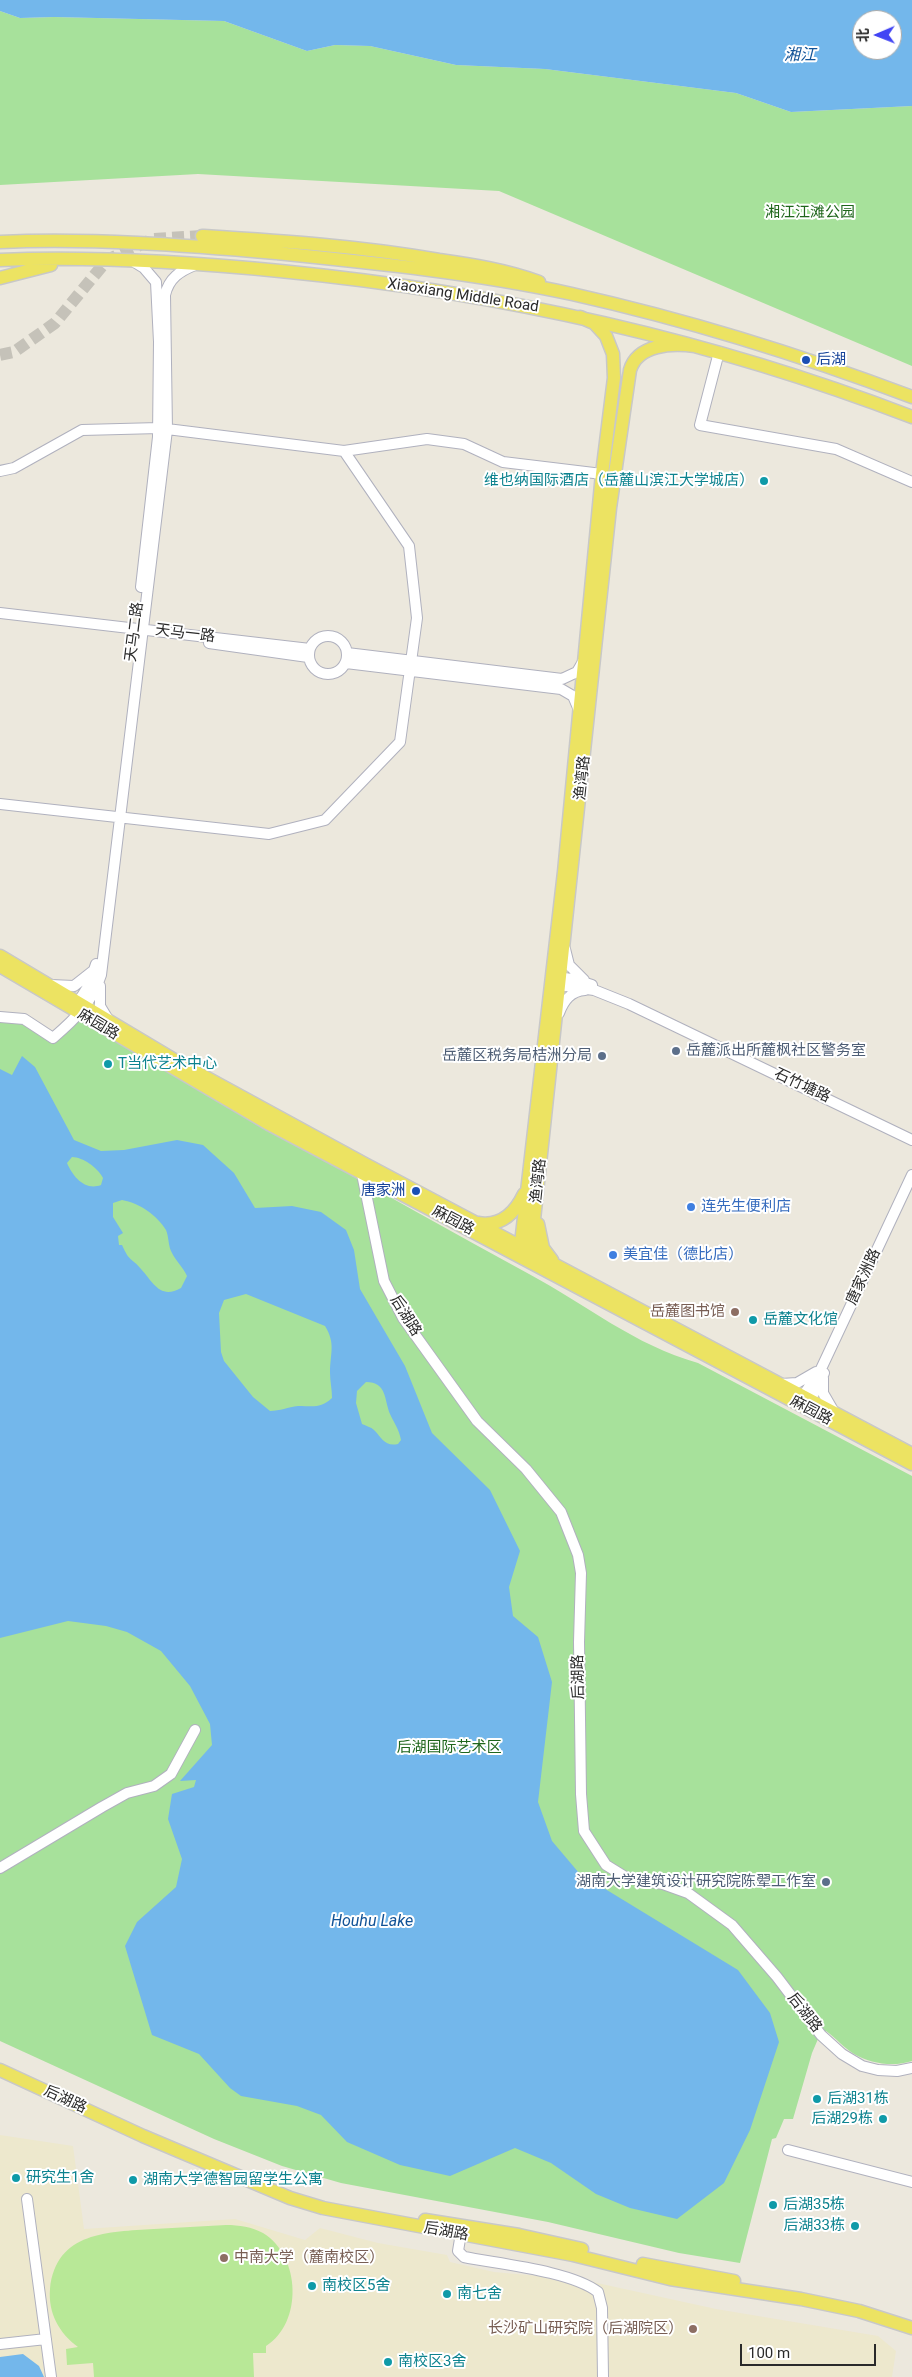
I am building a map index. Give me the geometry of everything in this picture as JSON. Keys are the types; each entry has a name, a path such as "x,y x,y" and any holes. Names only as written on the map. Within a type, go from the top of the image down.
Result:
{"main road":[{"path":"202,236 299,242 400,253 508,271 569,294"},
{"name":"Xiaoxiang Middle Road","path":"0,242 74,242 220,248 418,269 569,294 728,334 838,369 912,397"},
{"path":"0,278 74,259"},
{"name":"Xiaoxiang Middle Road","path":"0,260 130,260 198,264 398,284 493,299 580,317 719,352 802,376 912,417"},
{"name":"渔湾路","path":"525,1254 529,1178 556,981 579,713 602,474 614,378 613,354 601,329 580,317"},
{"name":"渔湾路","path":"525,1254 537,1197 556,1021 556,981 565,943 610,508 630,370 637,357 652,349 673,344 695,346"},
{"name":"麻园路","path":"0,956 49,985 80,1008 110,1021 364,1169 804,1402 912,1464"},
{"name":"麻园路","path":"0,966 80,1008 269,1124 473,1222 525,1254 560,1266 776,1382 804,1402 834,1412 912,1454"},
{"path":"473,1222 493,1223 508,1217 520,1203 529,1178"},
{"path":"537,1197 540,1239 548,1255 560,1266"},
{"name":"后湖路","path":"0,2062 242,2172 279,2186 366,2210 572,2255 670,2279 801,2299 859,2311 912,2328"},
{"name":"后湖路","path":"0,2070 143,2136 290,2198 368,2218 562,2244 683,2272 854,2303 912,2320"}],"street":[{"name":"天马二路","path":"98,970 163,429 156,282 144,268 130,260"},
{"path":"163,429 165,295 167,286 178,272 198,264"},
{"path":"719,352 700,425 836,449 912,482"},
{"path":"0,471 14,468 82,430 163,429 344,451 427,438 464,444 503,462 602,474"},
{"path":"0,804 269,834 325,820 400,742 417,618 409,546 344,451"},
{"name":"天马一路","path":"0,612 309,653"},
{"name":"天马一路","path":"0,618 139,631"},
{"path":"328,636 340,640 346,658 337,672 325,674 314,668 309,653 316,640 328,636"},
{"path":"411,666 562,679 577,672 585,656"},
{"path":"346,658 561,689 573,696 579,713"},
{"path":"565,943 569,965 580,978 594,988"},
{"path":"49,985 74,986 98,970"},
{"path":"0,1017 24,1019 53,1038 96,989 98,970"},
{"path":"98,970 100,1006 110,1021"},
{"name":"石竹塘路","path":"556,981 594,988 911,1137"},
{"path":"556,1021 568,997 578,990 594,988"},
{"name":"后湖路","path":"364,1169 384,1281 403,1318 477,1421 526,1469 561,1512 578,1555 581,1573 579,1642 581,1794 584,1831 606,1865 627,1878 663,1884 688,1893 732,1925 777,1977 821,2035 842,2054 862,2066 878,2070 897,2071 912,2068"},
{"name":"唐家洲路","path":"823,1370 912,1175"},
{"name":"唐家洲路","path":"804,1402 823,1370 912,1185"},
{"path":"776,1382 797,1383 823,1370 823,1392 834,1412"},
{"path":"0,1868 127,1793 154,1786 171,1774 195,1730"},
{"path":"788,2150 912,2182"},
{"path":"27,2199 51,2377"},
{"path":"461,2230 458,2251 464,2257 553,2275 598,2292 602,2308 603,2377"},
{"path":"0,2344 46,2339"}],"shaded area":[{"name":"中南大学（麓南校区）","path":"0,2135 73,2146 84,2229 235,2219 305,2240 320,2228 378,2243 447,2255 450,2262 494,2272 539,2276 586,2288 588,2281 716,2309 878,2336 896,2351 892,2377 0,2377"}],"green space":[{"name":"湘江江滩公园","path":"0,11 20,18 224,21 307,51 335,45 370,46 456,65 545,69 736,93 791,112 912,106 912,366 499,191 198,174 0,185"},
{"name":"后湖国际艺术区","path":"0,1020 22,1022 51,1043 81,1020 360,1180 550,1286 632,1335 653,1346 698,1363 912,1476 912,2061 898,2064 883,2064 868,2060 850,2052 826,2031 821,2032 812,2053 793,2119 784,2119 776,2138 772,2139 740,2263 679,2253 548,2222 341,2183 282,2166 214,2139 0,2041"},
{"path":"236,2225 263,2233 276,2244 285,2257 290,2273 293,2290 286,2322 278,2335 266,2346 266,2353 253,2353 254,2377 94,2377 93,2363 67,2365 66,2349 78,2347 65,2335 56,2322 51,2306 50,2289 54,2270 62,2256 74,2245 87,2238 120,2231"}],"water":[{"name":"湘江","path":"0,0 912,0 912,106 791,112 736,93 545,69 456,65 370,46 335,45 307,51 224,21 20,18 0,11"},
{"name":"Houhu Lake","path":"22,1056 35,1067 74,1140 101,1151 124,1150 177,1140 203,1145 234,1173 255,1208 292,1206 321,1212 346,1230 354,1250 360,1289 405,1366 432,1433 490,1490 520,1551 509,1587 513,1616 538,1637 552,1682 538,1802 552,1841 579,1873 738,1970 770,2013 779,2042 750,2130 724,2183 677,2219 630,2208 596,2194 551,2163 515,2148 450,2176 400,2165 347,2142 321,2115 297,2106 241,2096 230,2088 199,2054 152,2035 125,1946 137,1922 176,1887 182,1859 168,1819 172,1794 194,1787 196,1780 180,1781 212,1745 210,1724 190,1686 161,1651 127,1632 106,1626 68,1621 0,1638 0,1069 12,1075","holes":["72,1157 76,1157 90,1164 98,1170 103,1178 101,1185 90,1186 80,1182 67,1163","122,1200 135,1204 147,1210 162,1225 166,1230 172,1253 187,1276 181,1288 168,1292 162,1291 153,1284 129,1257 122,1245 119,1245 118,1236 123,1233 113,1217 113,1203","246,1294 325,1326 332,1349 330,1373 332,1398 320,1405 298,1406 270,1411 253,1397 224,1361 221,1352 219,1313 224,1300","366,1382 373,1383 381,1388 384,1392 390,1414 398,1429 401,1440 398,1444 387,1443 373,1429 362,1424 356,1403 357,1391"]},
{"path":"23,2354 39,2366 44,2377 0,2377 0,2357"}],"tunnel":[{"path":"0,355 14,352 55,323 107,260 153,239 202,236"}],"place":[{"name":"后湖","path":"806,360"},
{"name":"维也纳国际酒店（岳麓山滨江大学城店）","path":"764,481"},
{"name":"岳麓派出所麓枫社区警务室","path":"676,1051"},
{"name":"岳麓区税务局桔洲分局","path":"602,1056"},
{"name":"T当代艺术中心","path":"108,1064"},
{"name":"唐家洲","path":"416,1191"},
{"name":"连先生便利店","path":"691,1207"},
{"name":"美宜佳（德比店）","path":"613,1255"},
{"name":"岳麓图书馆","path":"735,1312"},
{"name":"岳麓文化馆","path":"753,1320"},
{"name":"湖南大学建筑设计研究院陈翚工作室","path":"826,1882"},
{"name":"后湖31栋","path":"817,2099"},
{"name":"后湖29栋","path":"883,2119"},
{"name":"研究生1舍","path":"16,2178"},
{"name":"湖南大学德智园留学生公寓","path":"133,2180"},
{"name":"后湖35栋","path":"773,2205"},
{"name":"后湖33栋","path":"855,2226"},
{"name":"中南大学（麓南校区）","path":"224,2258"},
{"name":"南校区5舍","path":"312,2286"},
{"name":"南七舍","path":"447,2294"},
{"name":"长沙矿山研究院（后湖院区）","path":"693,2329"},
{"name":"南校区3舍","path":"388,2362"}]}
